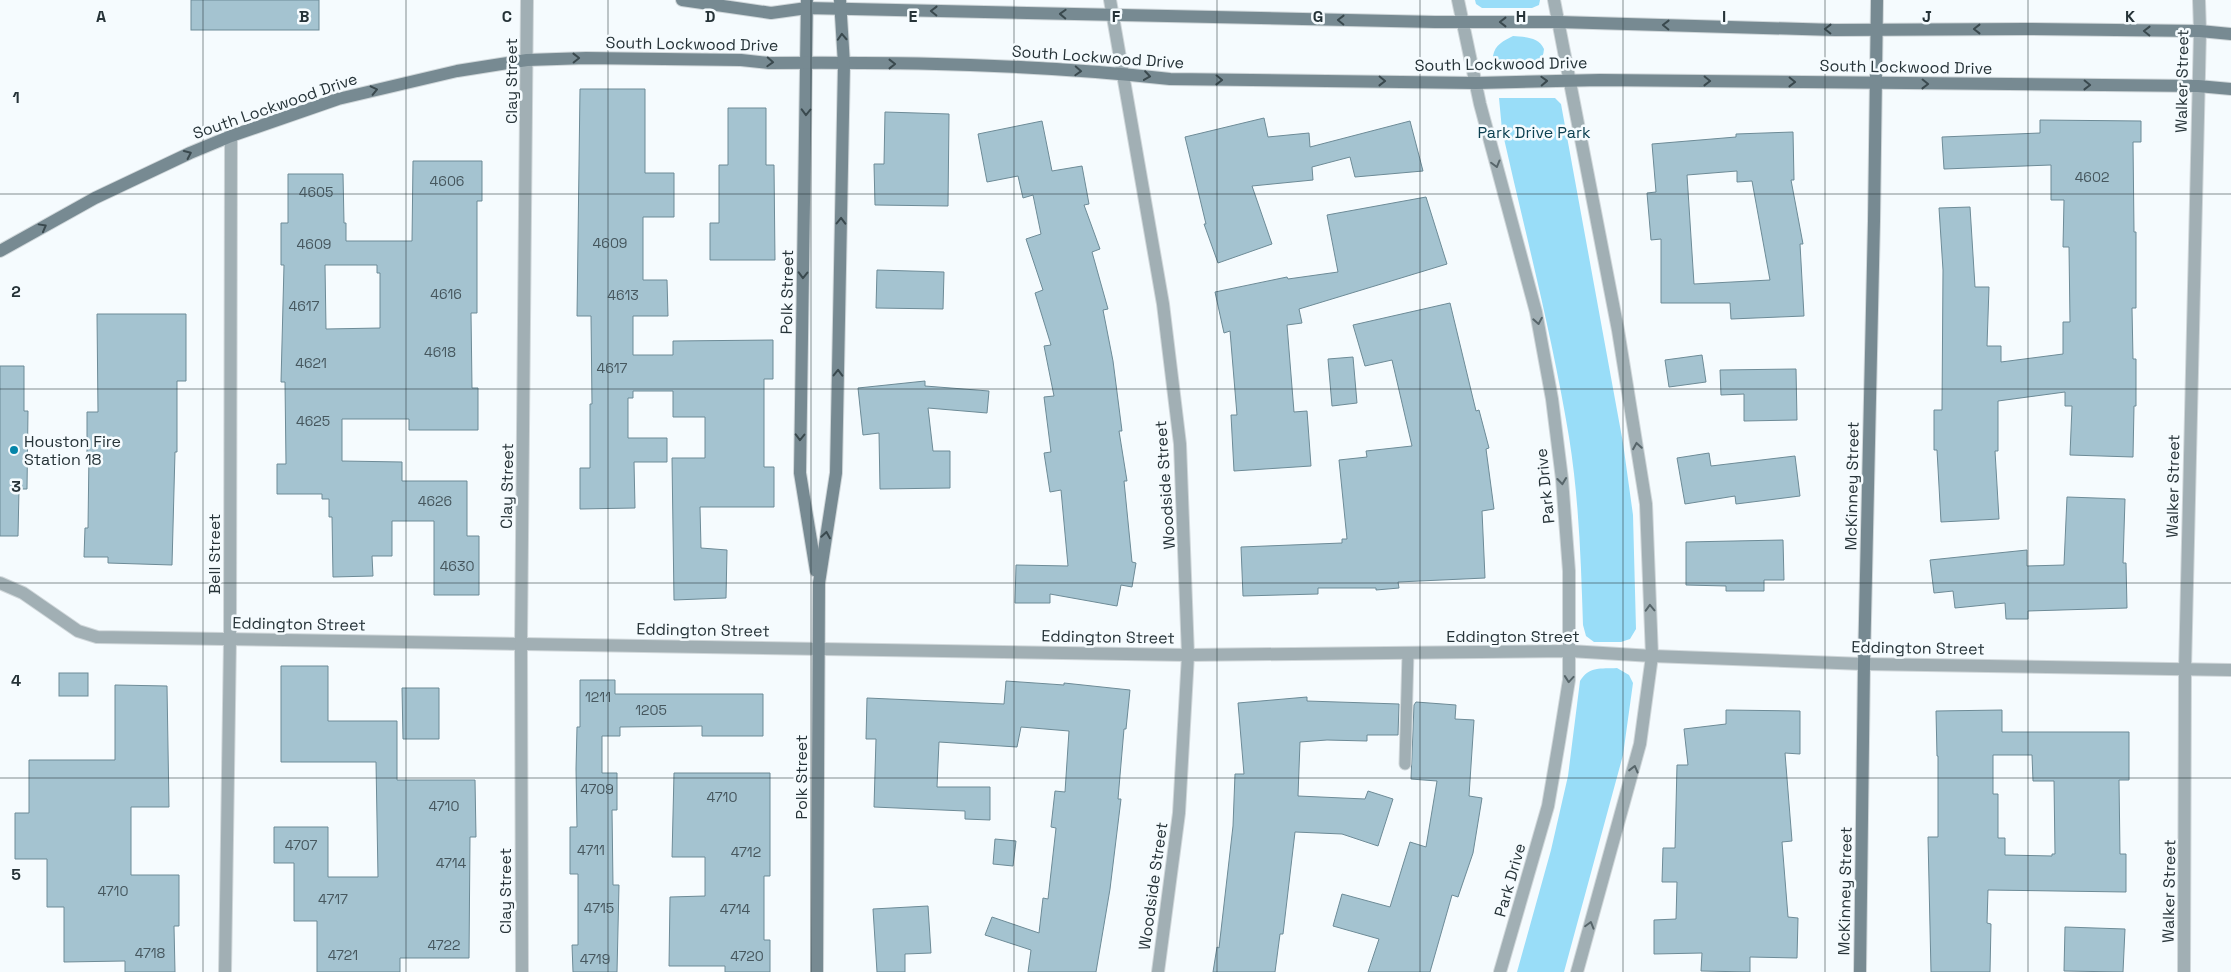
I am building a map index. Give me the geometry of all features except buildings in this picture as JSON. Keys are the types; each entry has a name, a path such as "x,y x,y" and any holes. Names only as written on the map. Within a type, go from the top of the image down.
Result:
{"main road":[{"path":"682,0 771,13 807,4 1112,16 1559,22 1877,29 2200,31 2231,34"},
{"name":"McKinney Street","path":"1860,972 1877,0"},
{"name":"Polk Street","path":"807,4 800,472 818,583"},
{"name":"Polk Street","path":"817,972 818,583 836,473 844,64 840,5"},
{"name":"South Lockwood Drive","path":"0,251 95,198 231,136 338,99 457,71 527,60 732,60 1012,67 1123,73 1170,79 1476,82 1570,80 2198,86 2231,89"}],"street":[{"name":"Clay Street","path":"522,972 521,644 527,0"},
{"name":"Woodside Street","path":"1110,0 1163,304 1180,444 1188,655 1179,813 1158,972"},
{"name":"Park Drive","path":"1458,0 1480,104 1536,312 1552,399 1562,479 1569,570 1570,680 1548,806 1500,972"},
{"path":"1554,0 1618,330 1646,504 1652,656 1640,744 1577,972"},
{"name":"Walker Street","path":"2184,972 2185,670 2200,31 2198,0"},
{"name":"Bell Street","path":"225,972 230,639 231,136"},
{"name":"Eddington Street","path":"0,583 23,593 78,631 97,637 1188,655 1570,651 1864,664 2231,670"}],"lane":[{"path":"1405,764 1408,652"}],"green space":[{"path":"1475,0 1540,0 1539,5 1532,8 1482,8 1476,4"},
{"path":"1513,36 1531,38 1542,45 1544,49 1542,57 1538,62 1532,66 1518,68 1496,62 1493,56 1494,52 1500,43"},
{"name":"Park Drive Park","path":"1499,98 1555,98 1561,104 1623,443 1633,515 1636,629 1630,639 1621,642 1594,642 1586,636 1583,625 1577,507 1569,437 1546,321 1502,130"},
{"path":"1617,668 1629,675 1633,683 1623,755 1564,972 1517,972 1551,850 1568,776 1580,681 1591,671"}],"place":[{"name":"Houston Fire Station 18","path":"14,450"}]}
